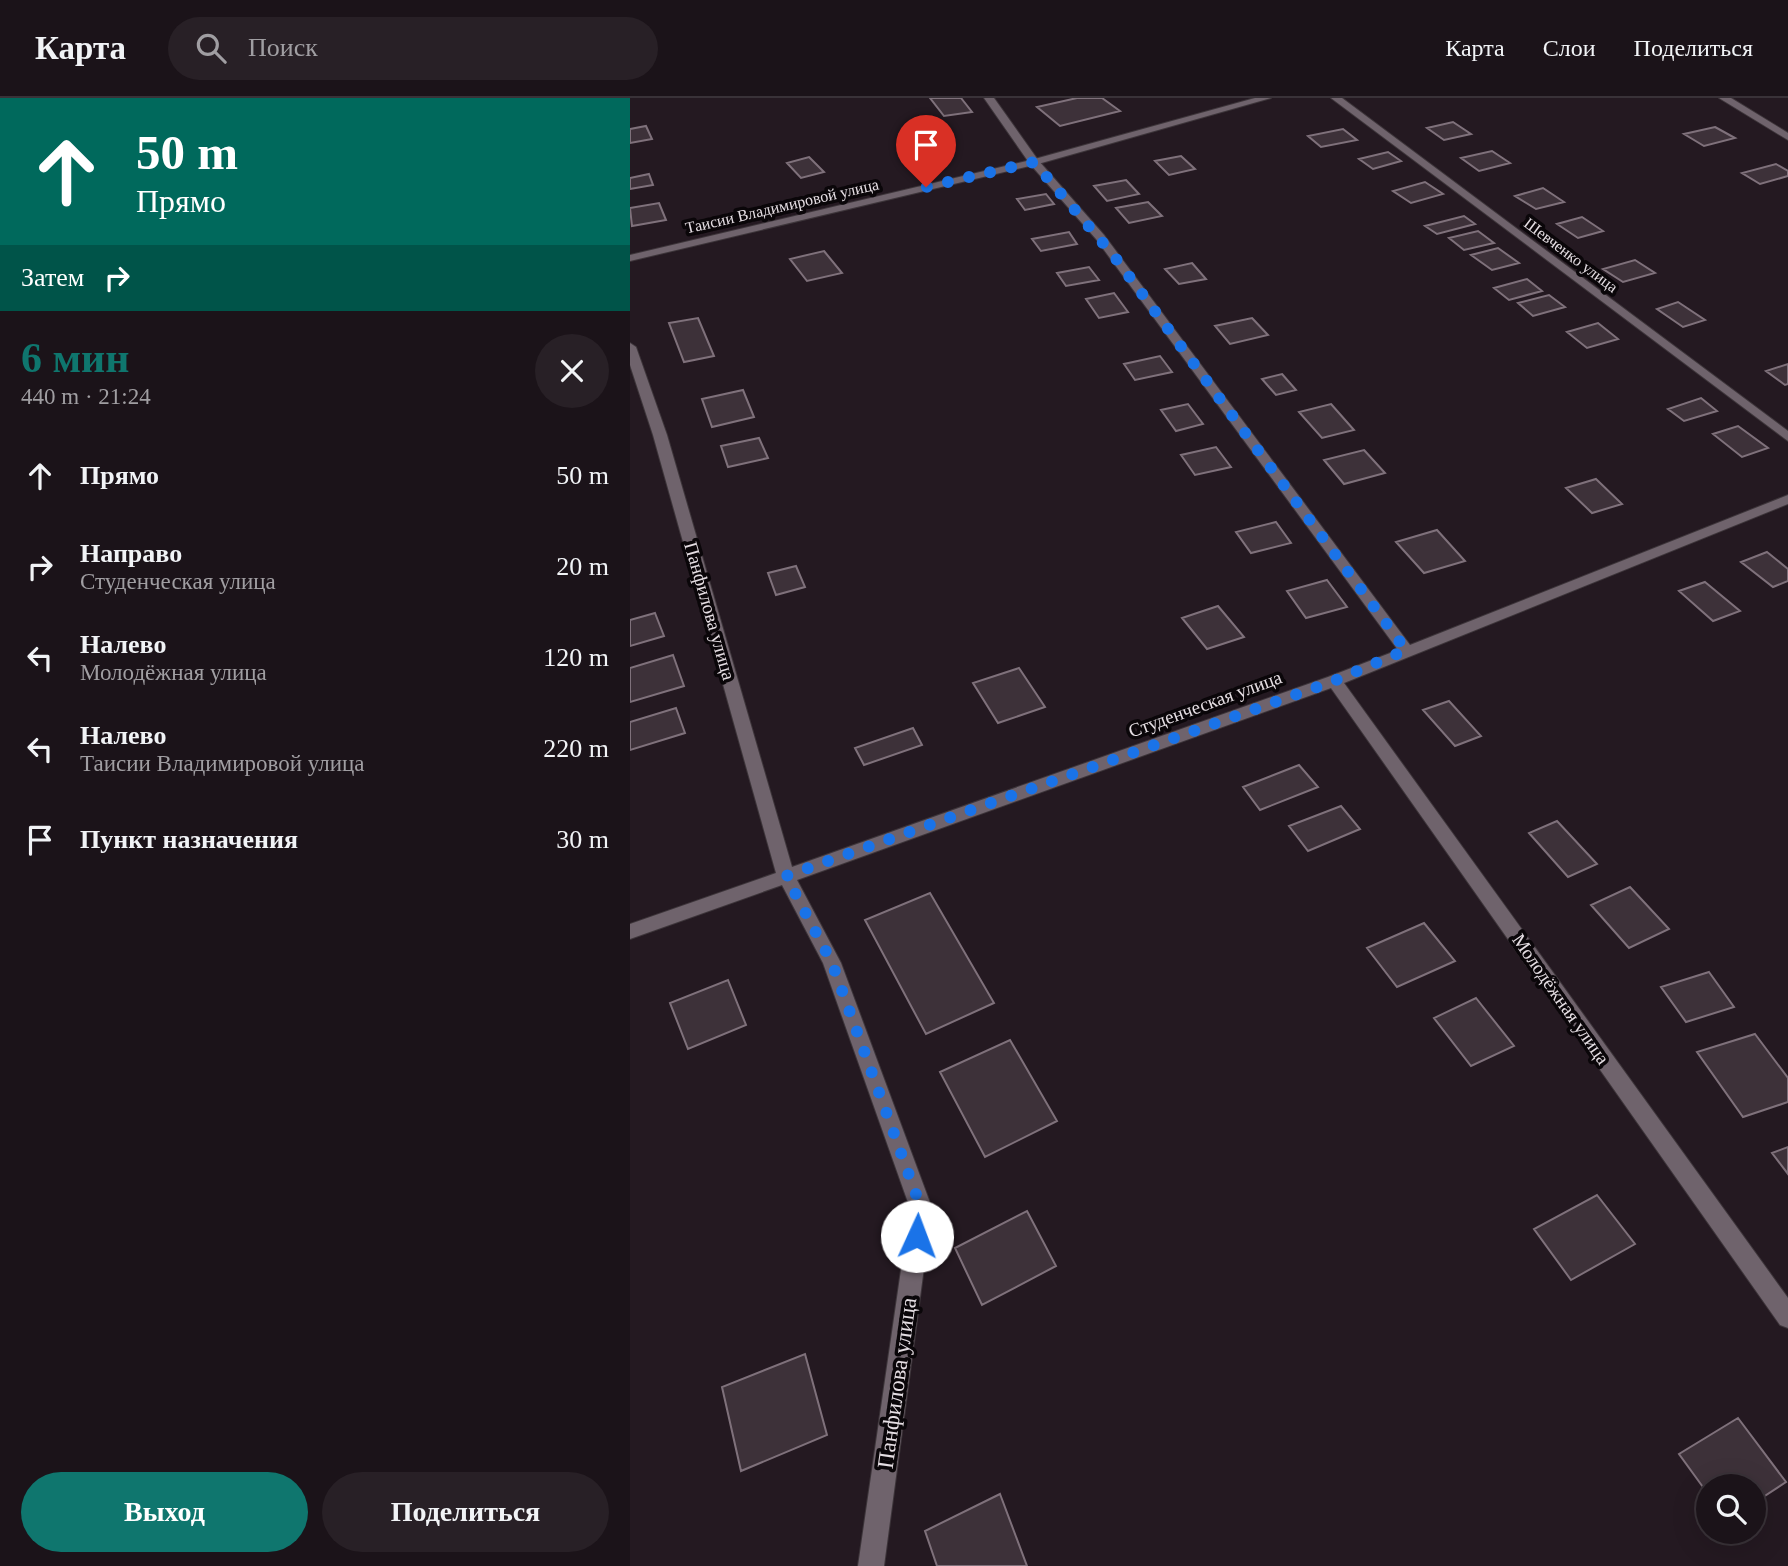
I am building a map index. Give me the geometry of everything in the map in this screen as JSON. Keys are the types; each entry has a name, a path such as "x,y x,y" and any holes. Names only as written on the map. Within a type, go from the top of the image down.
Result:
{"street":[{"path":"989,98 1034,162 1108,248 1406,650"},
{"name":"Таисии Владимировой улица","path":"630,258 1034,162 1266,98"},
{"name":"Шевченко улица","path":"1336,98 1788,437"},
{"path":"1724,98 1788,137"},
{"name":"Панфилова улица","path":"630,348 660,435 786,876 832,963 921,1208 871,1566"},
{"name":"Студенческая улица","path":"630,932 1334,681 1788,499"},
{"name":"Молодёжная улица","path":"1334,681 1788,1317"}],"building":[{"path":"930,98 961,98 972,112 944,116"},
{"path":"1077,98 1102,98 1120,111 1060,126 1037,107"},
{"path":"1453,122 1471,134 1444,140 1427,128"},
{"path":"646,126 652,139 630,143 630,129"},
{"path":"1715,127 1735,138 1704,146 1684,134"},
{"path":"1343,129 1357,140 1321,147 1308,136"},
{"path":"1492,151 1510,163 1479,171 1461,158"},
{"path":"1388,152 1401,161 1373,169 1359,159"},
{"path":"1181,156 1195,169 1169,175 1155,161"},
{"path":"809,157 824,172 801,178 787,163"},
{"path":"1776,164 1788,171 1788,176 1760,184 1742,173"},
{"path":"649,174 653,185 630,189 630,178"},
{"path":"1126,180 1139,194 1107,201 1094,186"},
{"path":"1425,182 1443,194 1411,203 1393,191"},
{"path":"1543,188 1564,202 1536,209 1515,196"},
{"path":"1046,194 1054,204 1025,210 1017,199"},
{"path":"1148,202 1162,216 1129,223 1116,208"},
{"path":"659,203 666,220 632,226 630,208"},
{"path":"1464,216 1475,224 1437,234 1425,226"},
{"path":"1582,217 1603,231 1578,238 1557,224"},
{"path":"1478,231 1494,243 1464,250 1449,238"},
{"path":"1069,232 1077,244 1041,251 1032,239"},
{"path":"1498,248 1519,263 1492,270 1471,255"},
{"path":"824,251 842,273 807,281 790,259"},
{"path":"1635,260 1655,273 1623,282 1603,269"},
{"path":"1192,263 1206,279 1179,284 1165,269"},
{"path":"1089,267 1099,280 1066,286 1057,273"},
{"path":"1527,279 1542,291 1509,300 1494,288"},
{"path":"1114,293 1128,312 1099,318 1086,299"},
{"path":"1549,295 1565,307 1533,316 1518,303"},
{"path":"1678,302 1705,320 1683,327 1657,309"},
{"path":"698,318 714,356 684,362 669,323"},
{"path":"1252,318 1268,335 1230,344 1215,326"},
{"path":"1598,323 1618,339 1587,348 1567,332"},
{"path":"1160,356 1172,372 1135,380 1124,364"},
{"path":"1788,364 1788,384 1785,385 1766,371"},
{"path":"1282,374 1296,390 1276,395 1262,379"},
{"path":"743,390 754,417 712,427 702,399"},
{"path":"1701,398 1717,411 1684,421 1668,409"},
{"path":"1188,404 1203,424 1176,431 1161,410"},
{"path":"1331,404 1354,430 1322,438 1299,412"},
{"path":"1738,426 1768,448 1742,457 1713,434"},
{"path":"759,438 768,458 728,467 721,446"},
{"path":"1216,447 1231,467 1195,475 1181,455"},
{"path":"1364,450 1385,473 1344,484 1324,460"},
{"path":"1596,479 1622,504 1592,513 1566,488"},
{"path":"1276,522 1291,543 1251,553 1236,532"},
{"path":"1437,530 1465,561 1424,573 1396,542"},
{"path":"1767,552 1788,569 1788,581 1773,587 1741,562"},
{"path":"796,566 805,587 776,595 768,573"},
{"path":"1327,580 1347,607 1306,618 1287,591"},
{"path":"1705,582 1740,611 1713,621 1679,591"},
{"path":"1218,606 1244,637 1207,649 1182,618"},
{"path":"655,613 664,636 630,646 630,620"},
{"path":"673,655 684,686 630,702 630,668"},
{"path":"1019,668 1045,707 998,723 973,683"},
{"path":"1449,701 1481,736 1455,746 1423,710"},
{"path":"676,708 685,733 630,750 630,722"},
{"path":"913,728 922,745 864,765 855,748"},
{"path":"1299,765 1318,787 1260,810 1243,787"},
{"path":"1341,806 1360,829 1308,851 1289,826"},
{"path":"1557,821 1597,864 1568,877 1529,833"},
{"path":"1630,887 1669,929 1629,948 1591,905"},
{"path":"930,893 994,1003 926,1034 865,920"},
{"path":"1424,923 1455,961 1397,987 1367,948"},
{"path":"1709,972 1734,1007 1686,1022 1661,987"},
{"path":"728,980 746,1025 688,1049 670,1003"},
{"path":"1476,998 1514,1046 1471,1066 1434,1018"},
{"path":"1755,1034 1788,1078 1788,1102 1743,1117 1697,1052"},
{"path":"1010,1040 1057,1121 985,1157 940,1072"},
{"path":"1788,1147 1788,1174 1772,1153"},
{"path":"1597,1195 1635,1244 1571,1280 1534,1229"},
{"path":"1027,1211 1056,1266 982,1305 955,1248"},
{"path":"805,1354 827,1435 741,1471 722,1387"},
{"path":"1738,1418 1786,1482 1766,1495 1766,1474 1696,1474 1696,1477 1679,1454"},
{"path":"1000,1494 1027,1566 937,1566 925,1531"}],"route":[{"path":"917,1236 921,1208 832,963 786,876 1334,681 1406,650 1100,237 1034,162 926,187"}]}
